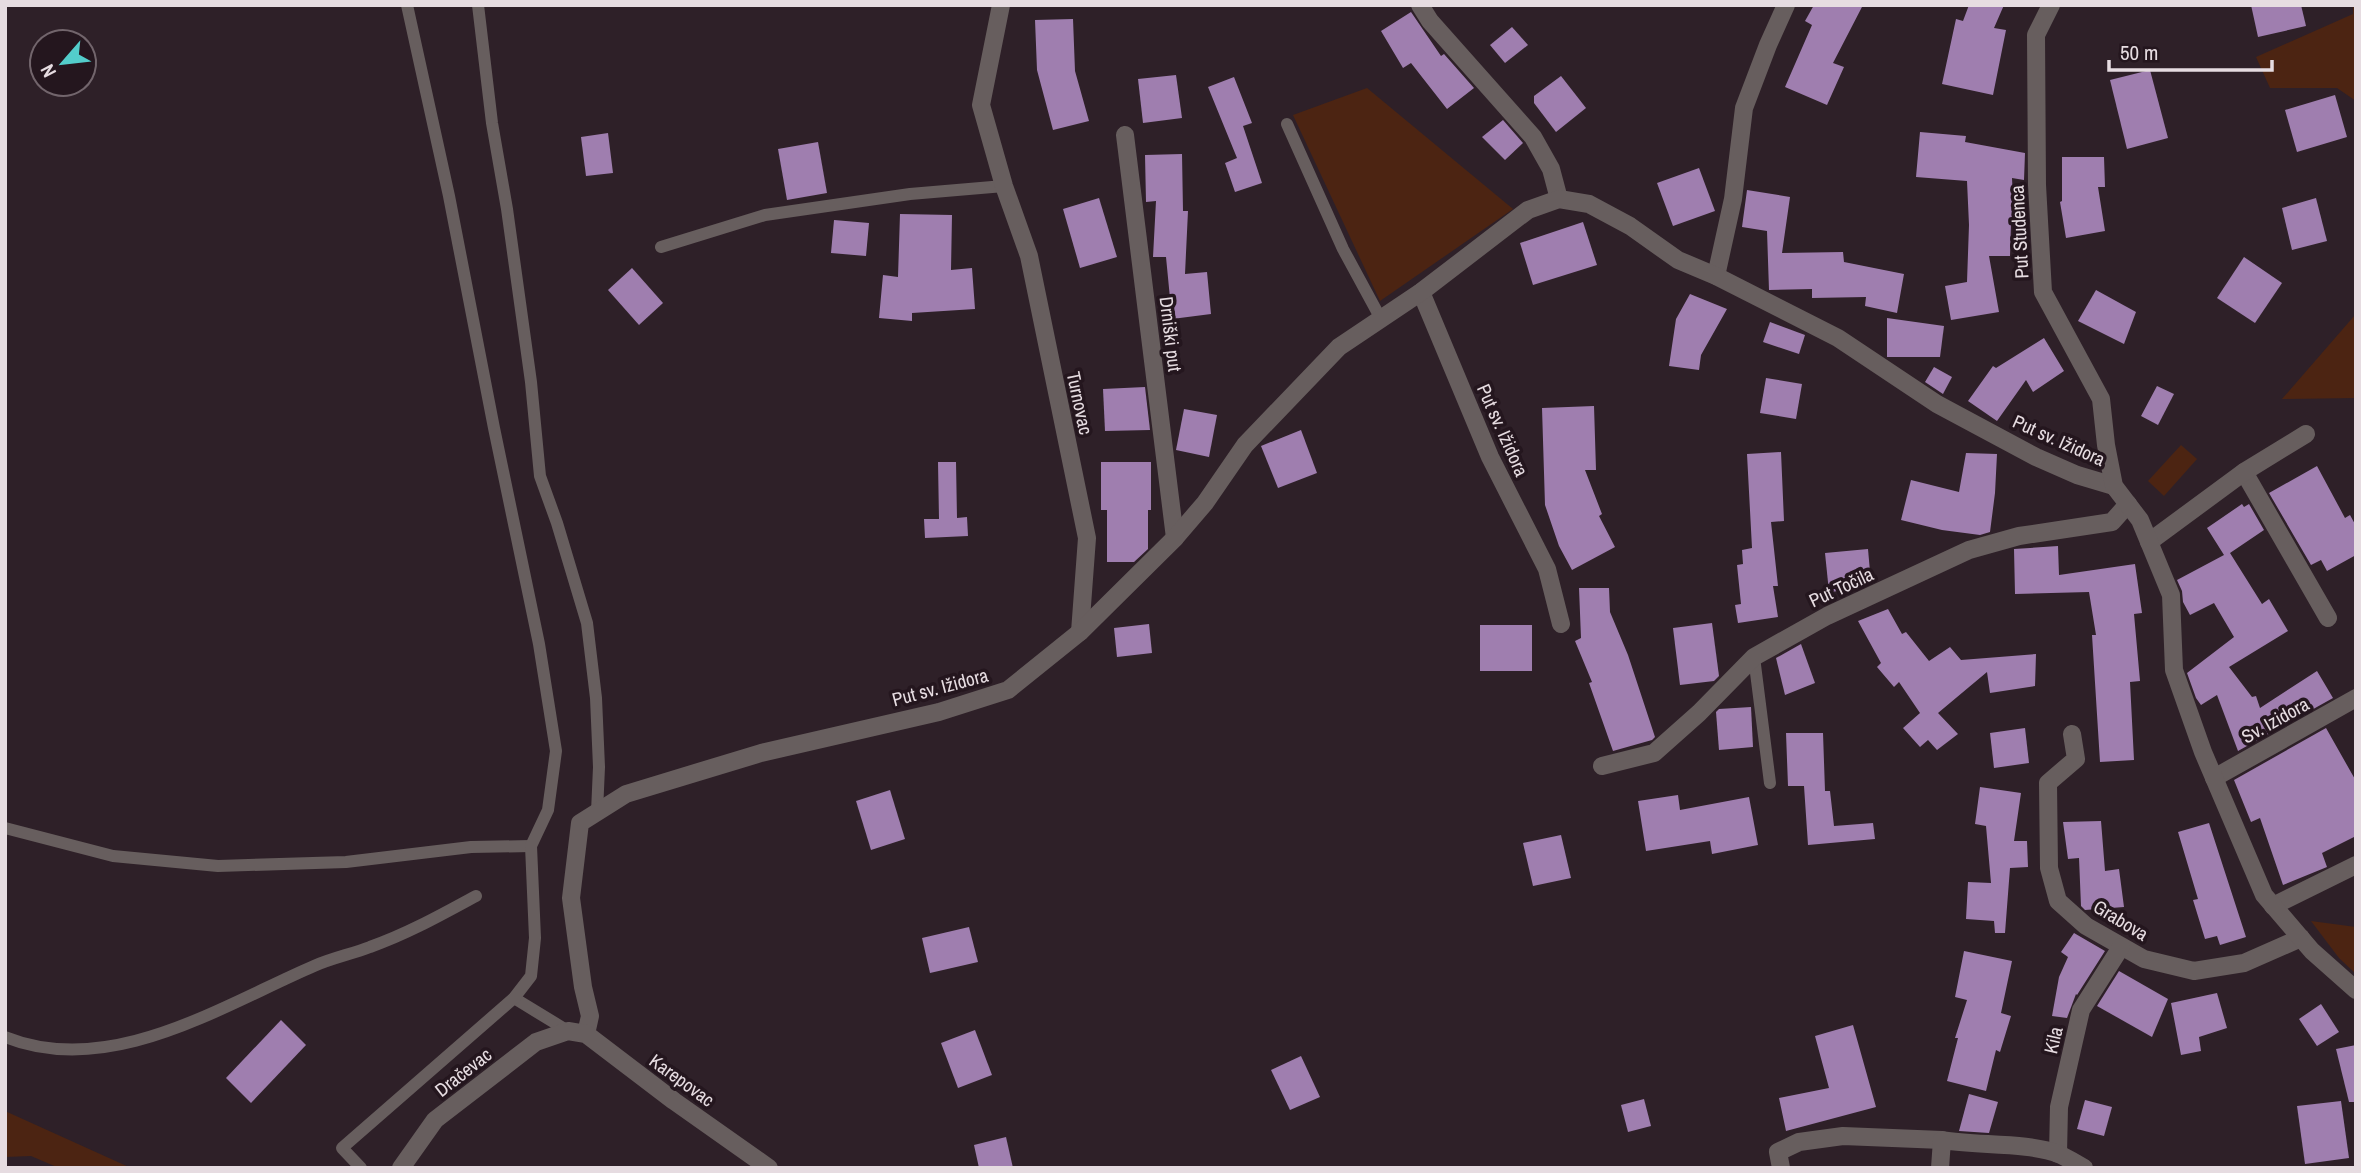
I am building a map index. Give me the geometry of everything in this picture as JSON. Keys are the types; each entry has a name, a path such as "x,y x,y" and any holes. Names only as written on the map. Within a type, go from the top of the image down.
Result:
{"street":[{"name":"Turnovac","path":"1001,5 981,106 1004,186 1029,256 1087,538 1080,632"},
{"path":"1420,5 1430,21 1533,137 1551,169 1559,199"},
{"path":"1716,276 1733,200 1745,108 1786,5"},
{"name":"Put Studenca","path":"2051,5 2036,35 2037,185 2043,292 2101,398 2106,445 2115,486"},
{"name":"Drniški put","path":"1125,135 1175,538"},
{"name":"Put sv. Ižidora","path":"577,1032 590,1016 583,987 571,898 580,823 626,794 761,752 939,712 1008,690 1080,632 1175,538 1205,503 1245,445 1339,347 1421,292 1528,210 1559,199 1589,204 1630,226 1678,260 1716,276 1838,338 1937,404 2036,457 2077,475 2115,486 2140,520 2171,595 2174,670 2214,778 2264,895 2301,938 2356,990"},
{"name":"Put sv. Ižidora","path":"1421,292 1490,457 1548,569 1561,624"},
{"path":"2149,542 2244,472 2306,434"},
{"path":"2244,472 2328,618"},
{"name":"Put Točila","path":"1602,766 1654,753 1699,713 1754,657 1827,616 1969,550 2019,536 2112,522 2129,504"},
{"name":"Sv. Izidora","path":"2214,778 2356,698"},
{"name":"Grabova","path":"2073,734 2077,759 2048,783 2049,868 2058,901 2086,926 2144,959 2194,971 2244,963 2301,938"},
{"path":"2273,906 2356,865"},
{"name":"Kila","path":"2058,1154 2059,1107 2081,1010 2121,947"},
{"name":"Dračevac","path":"401,1168 435,1120 536,1042 577,1032"},
{"name":"Karepovac","path":"577,1032 769,1168"},
{"path":"1781,1168 1778,1152 1799,1142 1843,1136 2011,1146 2058,1154 2084,1168"},
{"path":"1940,1168 1942,1140"}],"lane":[{"path":"361,1168 342,1147 514,998 531,976 535,938 531,846 548,810 555,751 539,644 449,196 407,5"},
{"path":"478,5 492,123 531,383 540,476 587,623 596,698 599,767 597,812"},
{"path":"1287,124 1343,249 1381,319"},
{"path":"660,247 765,215 910,194 1004,186"},
{"path":"1754,657 1770,783"},
{"path":"5,828 113,856 218,866 346,862 471,847 531,846"},
{"path":"5,1037 28,1046 83,1050 141,1039 199,1020 315,965 371,947 427,923 476,896"},
{"path":"514,998 577,1032"}],"shaded area":[{"path":"2353,5 2356,5 2356,101 2337,88 2270,88 2256,57 2353,14"},
{"path":"1367,88 1513,209 1380,301 1293,115"},
{"path":"2355,315 2356,398 2282,399"},
{"path":"2181,445 2197,459 2164,496 2148,481"},
{"path":"2311,921 2356,927 2356,974 2339,958"},
{"path":"5,1111 131,1168 59,1168 31,1156 5,1157"}],"building":[{"path":"1814,5 1863,5 1833,63 1844,67 1827,105 1785,87 1812,25 1805,21"},
{"path":"1969,5 2004,5 1994,28 2006,30 1993,95 1942,84 1956,19 1963,21"},
{"path":"2251,5 2301,5 2306,26 2258,37"},
{"path":"1411,12 1441,56 1444,54 1474,88 1447,109 1411,63 1403,68 1381,31"},
{"path":"1073,19 1075,71 1089,121 1053,130 1037,70 1035,20"},
{"path":"1512,27 1528,45 1505,63 1490,45"},
{"path":"2150,70 2168,138 2127,149 2110,80"},
{"path":"1176,75 1182,118 1143,123 1138,79"},
{"path":"1561,76 1586,108 1556,132 1534,103 1534,96"},
{"path":"1234,77 1252,123 1243,126 1262,183 1235,192 1225,163 1237,158 1208,87"},
{"path":"2335,95 2347,137 2297,152 2285,110"},
{"path":"1503,120 1523,143 1505,160 1482,137"},
{"path":"1920,132 1966,136 1965,142 2025,153 2024,180 2012,178 2014,223 2011,223 2010,256 1989,256 1999,312 1951,320 1945,286 1967,282 1967,181 1916,177"},
{"path":"608,133 613,173 586,176 581,137"},
{"path":"818,142 827,193 787,200 778,149"},
{"path":"1182,154 1183,211 1188,211 1185,274 1207,272 1211,314 1172,319 1166,257 1153,257 1156,201 1146,202 1145,155"},
{"path":"2062,157 2104,157 2105,187 2098,187 2105,231 2066,238 2060,202"},
{"path":"1699,168 1715,211 1673,226 1657,183"},
{"path":"1747,190 1790,197 1782,253 1843,252 1844,262 1904,274 1897,313 1865,306 1866,297 1812,298 1812,289 1769,290 1767,231 1742,227"},
{"path":"1099,198 1117,257 1080,268 1063,209"},
{"path":"2316,198 2327,241 2292,250 2282,208"},
{"path":"900,214 952,215 951,270 972,268 975,309 912,313 912,321 879,318 883,275 898,277"},
{"path":"834,220 869,223 866,256 831,253"},
{"path":"1583,222 1597,265 1533,285 1520,243"},
{"path":"2244,257 2282,283 2255,323 2217,298"},
{"path":"632,268 663,303 639,325 608,290"},
{"path":"2096,290 2136,312 2124,344 2078,321"},
{"path":"1690,294 1727,309 1701,355 1699,370 1669,366 1676,319"},
{"path":"1887,318 1944,326 1940,357 1887,357"},
{"path":"1770,322 1805,335 1799,354 1763,342"},
{"path":"2044,338 2064,371 2033,392 2026,380 1997,421 1968,401 1993,366 1996,368"},
{"path":"1934,367 1952,377 1943,394 1925,382"},
{"path":"1766,378 1802,384 1796,419 1760,413"},
{"path":"2157,386 2174,394 2158,425 2141,416"},
{"path":"1145,387 1150,430 1105,431 1103,389"},
{"path":"1594,406 1596,470 1585,470 1602,514 1599,516 1615,547 1572,570 1559,546 1545,505 1542,408"},
{"path":"1184,409 1217,415 1209,457 1176,450"},
{"path":"1301,430 1317,473 1278,488 1261,446"},
{"path":"1781,452 1784,521 1771,522 1778,586 1773,586 1778,617 1738,623 1735,605 1741,604 1737,565 1743,564 1742,550 1752,548 1747,454"},
{"path":"1966,453 1997,454 1990,532 1980,535 1942,530 1901,520 1911,480 1959,492"},
{"path":"938,462 956,462 957,518 967,517 968,536 925,538 924,519 939,519"},
{"path":"1101,462 1151,462 1148,549 1134,562 1107,562 1107,510 1101,510"},
{"path":"2317,466 2345,518 2350,515 2356,526 2356,555 2327,571 2321,560 2311,565 2269,493"},
{"path":"2242,504 2244,507 2249,504 2264,530 2230,553 2262,604 2269,599 2288,631 2229,667 2252,697 2256,696 2260,708 2317,671 2333,698 2238,751 2217,695 2201,705 2187,673 2234,637 2214,603 2190,615 2177,580 2224,555 2207,528"},
{"path":"2058,546 2059,575 2135,564 2142,613 2134,614 2140,681 2130,682 2134,760 2100,762 2092,635 2096,635 2089,592 2015,594 2014,549"},
{"path":"1868,549 1871,583 1859,589 1829,592 1825,553"},
{"path":"1579,588 1609,588 1610,612 1628,655 1655,737 1652,740 1613,751 1589,683 1592,682 1575,641 1581,638"},
{"path":"1888,609 1902,634 1906,632 1929,661 1950,647 1961,660 2036,654 2035,686 1990,693 1987,672 1938,713 1958,734 1937,750 1928,740 1920,747 1903,728 1920,713 1899,682 1894,687 1877,667 1881,663 1858,621"},
{"path":"1712,623 1719,676 1714,681 1680,685 1673,628"},
{"path":"1149,624 1152,653 1117,657 1114,628"},
{"path":"1480,625 1532,625 1532,671 1480,671"},
{"path":"1801,644 1815,683 1785,695 1776,658"},
{"path":"1751,707 1753,747 1719,750 1716,712 1719,709"},
{"path":"2025,728 2029,763 1994,768 1990,733"},
{"path":"2326,728 2356,781 2356,836 2322,853 2327,867 2283,885 2260,818 2251,822 2234,780"},
{"path":"1786,733 1823,733 1825,791 1830,791 1834,826 1873,823 1875,839 1808,845 1804,786 1788,786"},
{"path":"1980,787 2021,793 2014,841 2027,841 2028,867 2010,868 2005,933 1995,933 1994,921 1966,919 1968,882 1991,883 1986,826 1975,824"},
{"path":"890,790 905,839 871,850 856,801"},
{"path":"1678,795 1680,810 1749,797 1758,845 1712,854 1710,841 1646,851 1638,801"},
{"path":"2101,821 2105,871 2119,869 2124,907 2085,910 2081,906 2079,858 2068,859 2063,822"},
{"path":"2209,823 2246,937 2220,945 2217,936 2205,939 2193,900 2198,899 2178,832"},
{"path":"1561,835 1571,878 1533,886 1523,843"},
{"path":"969,927 978,962 930,973 922,938"},
{"path":"2074,933 2105,951 2076,994 2067,1018 2052,1016 2059,977 2068,957 2061,952"},
{"path":"1964,951 2012,961 2001,1013 2011,1016 2000,1052 1996,1050 1986,1091 1947,1081 1958,1038 1955,1038 1967,1000 1955,997"},
{"path":"2119,971 2168,999 2152,1037 2097,1006"},
{"path":"2217,993 2227,1028 2199,1037 2201,1051 2181,1055 2171,1003"},
{"path":"2321,1004 2339,1032 2317,1046 2299,1019"},
{"path":"281,1020 306,1045 251,1103 226,1078"},
{"path":"1853,1025 1876,1107 1786,1131 1779,1098 1829,1088 1815,1036"},
{"path":"975,1030 992,1075 958,1088 941,1043"},
{"path":"2356,1045 2356,1102 2349,1102 2336,1049"},
{"path":"1301,1056 1320,1097 1290,1110 1271,1070"},
{"path":"1969,1094 1998,1102 1989,1133 1959,1131"},
{"path":"1644,1099 1651,1126 1628,1132 1621,1105"},
{"path":"2085,1100 2112,1107 2104,1136 2077,1129"},
{"path":"2341,1101 2349,1158 2305,1164 2297,1106"},
{"path":"1006,1137 1013,1168 979,1168 974,1145"}]}
